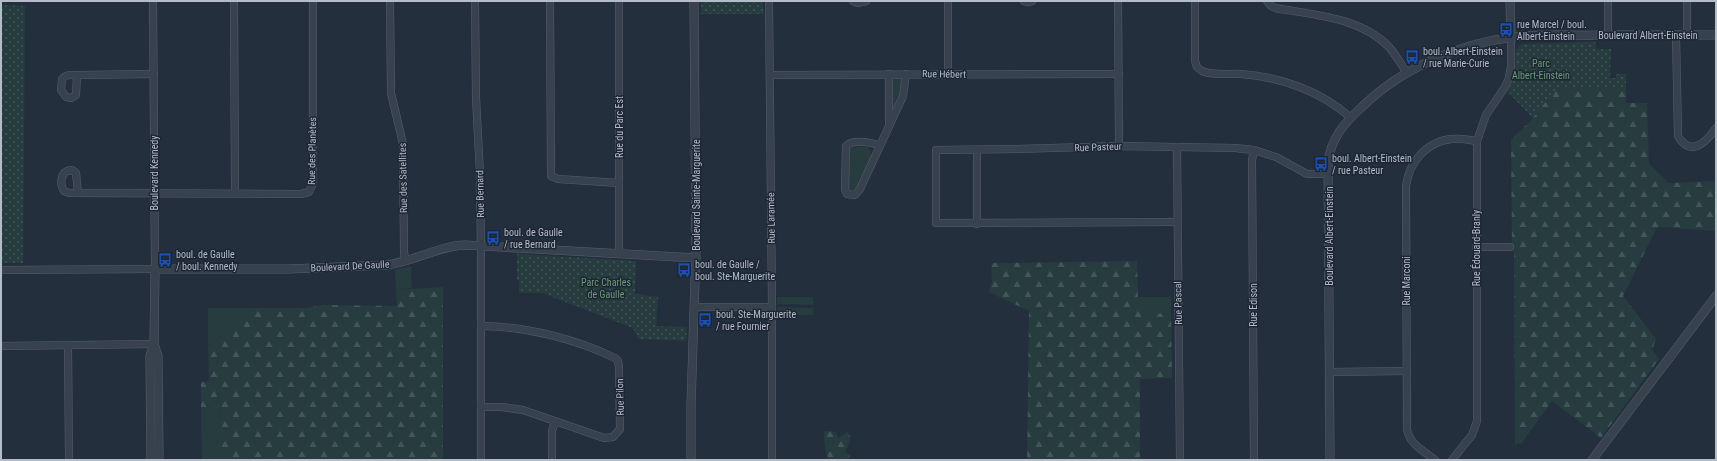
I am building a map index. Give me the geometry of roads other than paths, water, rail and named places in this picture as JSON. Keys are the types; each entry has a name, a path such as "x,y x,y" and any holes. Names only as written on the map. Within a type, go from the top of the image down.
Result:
{"street":[{"name":"Boulevard Kennedy","path":"151,460 150,356 154,344 155,269 153,1"},
{"path":"234,1 235,193"},
{"name":"Rue des Planètes","path":"78,193 304,194 312,188 314,180 313,1"},
{"name":"Rue des Satellites","path":"390,1 391,94 402,138 405,261"},
{"name":"Rue Bernard","path":"475,1 476,98 481,246 481,460"},
{"path":"550,1 551,176 558,180 619,183"},
{"name":"Rue du Parc Est","path":"619,1 619,254"},
{"name":"Boulevard Sainte-Marguerite","path":"692,460 691,405 696,258 694,1"},
{"name":"Rue Laramée","path":"769,1 772,460"},
{"path":"853,1 858,3 866,1"},
{"path":"948,1 948,74"},
{"path":"1024,1 1032,1"},
{"path":"1118,1 1119,146"},
{"path":"1195,1 1194,61 1197,67 1202,71 1250,75 1286,83 1320,96 1351,118"},
{"path":"1267,1 1270,6 1275,8 1340,20 1365,29 1378,37 1389,47 1407,73"},
{"path":"1510,1 1511,37"},
{"path":"1608,1 1608,35"},
{"path":"1687,1 1687,35"},
{"path":"1676,35 1678,136 1684,143 1690,146 1698,146 1706,142 1716,128"},
{"name":"Boulevard Albert-Einstein","path":"1330,460 1329,156 1332,144 1338,133 1351,118 1373,97 1407,73 1453,52 1511,37 1716,35"},
{"name":"Rue Édouard-Branly","path":"1452,460 1472,435 1477,421 1477,141 1486,116 1505,87 1509,78 1511,66 1511,37"},
{"path":"77,75 154,74"},
{"path":"889,74 889,125"},
{"path":"880,146 870,143 850,143 846,146 847,194 852,195 858,193 880,146 889,125 905,92 906,74"},
{"name":"Rue Hébert","path":"770,75 1119,74"},
{"name":"Rue Marconi","path":"1436,460 1415,445 1408,435 1406,371 1406,191 1408,176 1417,158 1426,150 1438,142 1458,138 1477,141"},
{"name":"Rue Pasteur","path":"977,224 936,223 936,150 1119,146 1235,148 1254,150 1284,161 1307,174 1328,174"},
{"name":"Rue Pascal","path":"1177,147 1180,460"},
{"path":"977,150 977,224 1177,222"},
{"name":"Rue Edison","path":"1254,150 1252,160 1254,460"},
{"name":"Boulevard De Gaulle","path":"1,270 289,269 386,265 455,246 481,246 696,258"},
{"path":"1476,247 1510,247"},
{"path":"1592,460 1716,296"},
{"path":"694,307 772,307"},
{"name":"Rue Pilon","path":"481,326 508,327 538,332 566,339 617,359 619,368 620,425 616,435 610,438 600,437 516,409 481,407"},
{"name":"Boulevard Kennedy","path":"154,344 158,356 159,460"},
{"path":"1,346 154,344"},
{"path":"68,345 69,460"},
{"path":"1330,372 1406,371"},
{"path":"552,460 552,431 555,421"}],"place":[{"name":"rue Marcel / boul. Albert-Einstein","path":"1506,30"},
{"name":"boul. Albert-Einstein / rue Marie-Curie","path":"1412,57"},
{"name":"boul. Albert-Einstein / rue Pasteur","path":"1321,164"},
{"name":"boul. de Gaulle / rue Bernard","path":"493,238"},
{"name":"boul. de Gaulle / boul. Kennedy","path":"165,260"},
{"name":"boul. de Gaulle / boul. Ste-Marguerite","path":"684,270"},
{"name":"boul. Ste-Marguerite / rue Fournier","path":"705,320"}],"park label":[{"name":"Parc Albert-Einstein","path":"1541,68"},
{"name":"Parc Charles de Gaulle","path":"606,288"}]}
